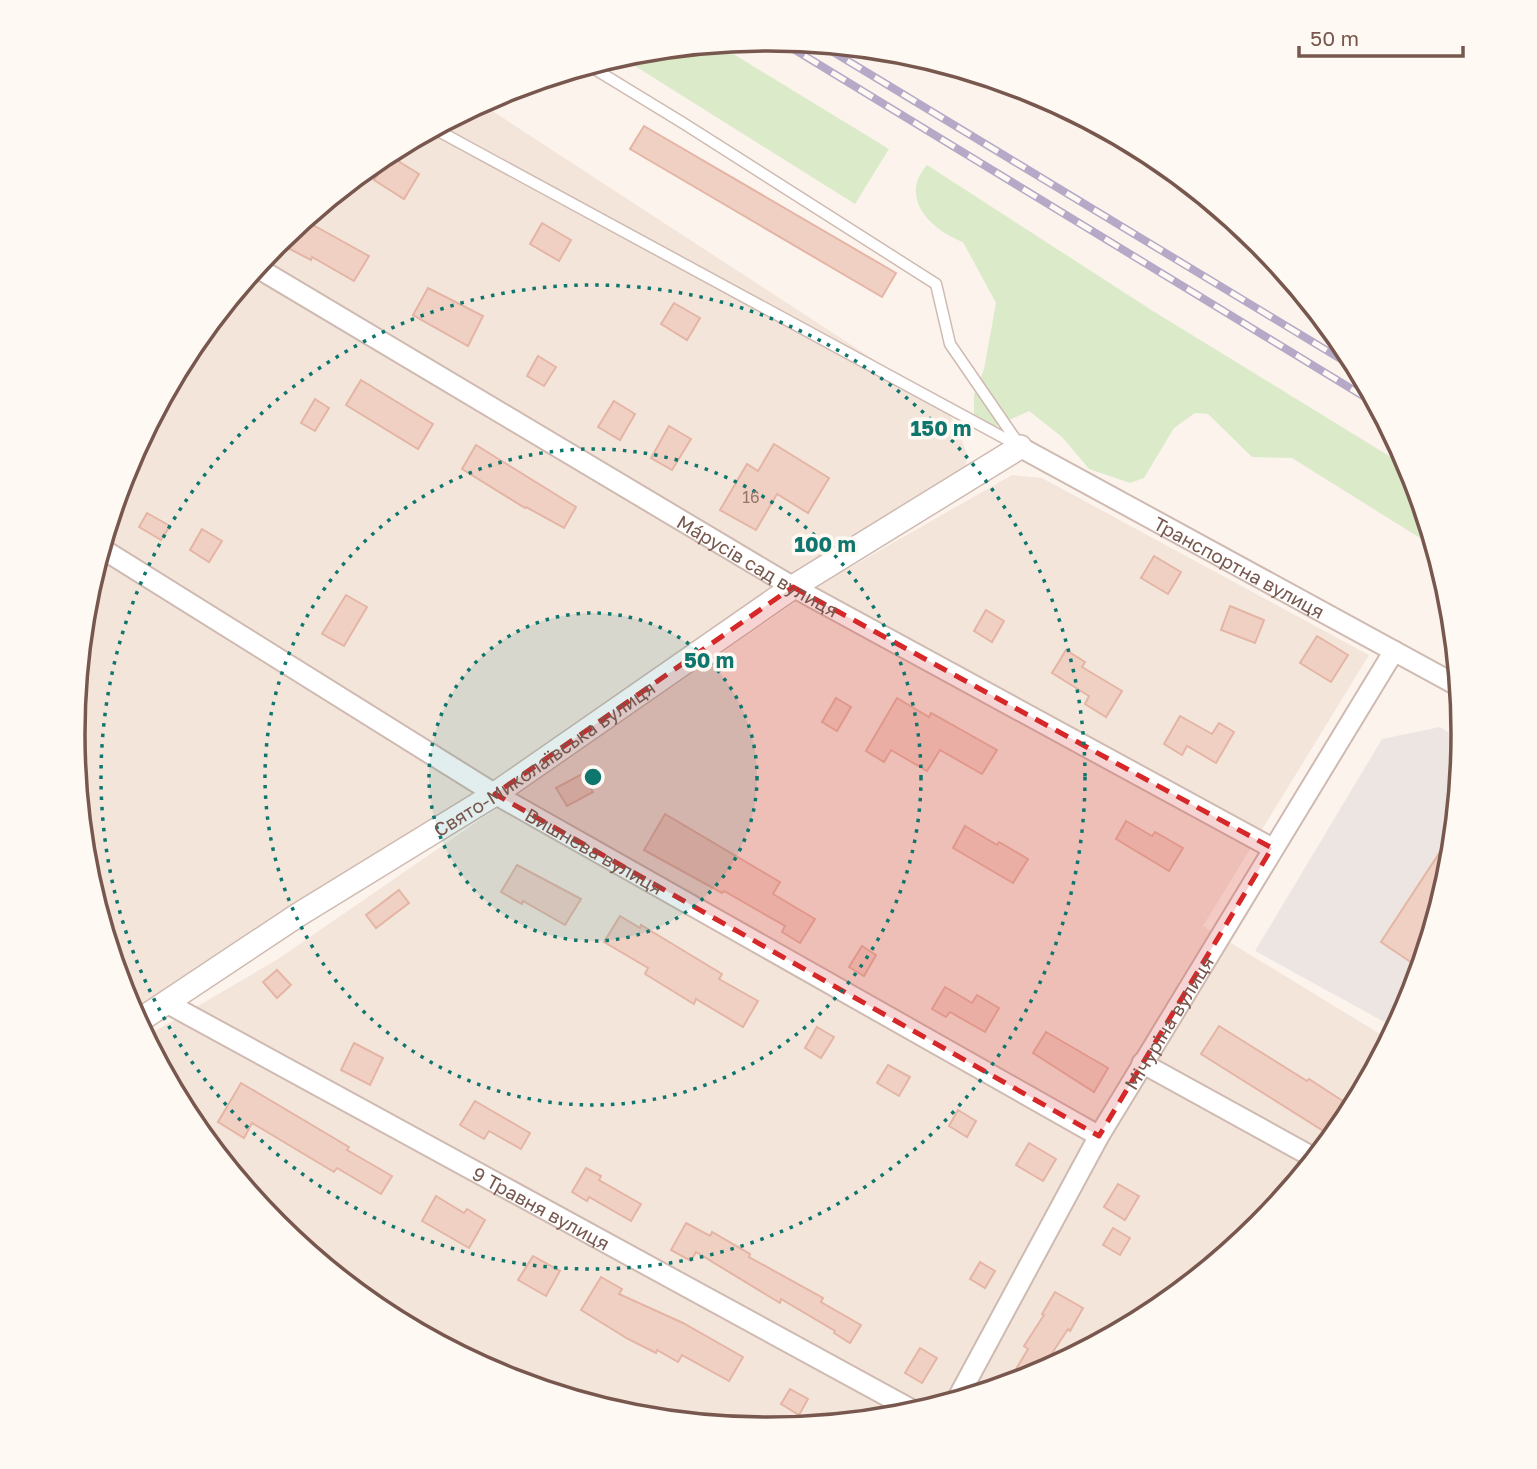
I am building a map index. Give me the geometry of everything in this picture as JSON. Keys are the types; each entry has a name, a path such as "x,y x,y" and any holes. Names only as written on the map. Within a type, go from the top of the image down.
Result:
{"street":[{"name":"Мáрусів сад вулиця","path":"265,272 793,587 1272,848"},
{"name":"Свято-Миколаївська вулиця","path":"146,1016 298,915 495,794 793,587 1020,447"},
{"name":"Транспортна вулиця","path":"1020,447 1450,682"},
{"name":"Вишнева вулиця","path":"109,553 495,794 1099,1136"},
{"name":"Мічуріна вулиця","path":"962,1390 1099,1136 1394,651"},
{"name":"9 Травня вулиця","path":"165,1002 903,1405"},
{"path":"1142,1063 1308,1155"}],"lane":[{"path":"600,72 936,284 950,344 1020,447"},
{"path":"443,133 1020,447"}],"highlighted area":[{"path":"793,587 1272,848 1099,1136 495,794"}],"shaded area":[{"path":"491,110 945,406 958,429 967,454 964,482 146,1016 121,954 108,911 98,868 86,779 86,690 98,601 108,558 121,515 155,432 176,393 226,318 254,284 318,220 389,166 427,142"},
{"path":"1012,475 1042,478 1369,655 1203,926 1383,1036 1361,1076 1311,1151 1283,1185 1219,1249 1185,1277 1110,1327 1030,1366 945,1395 902,1405 813,1417 724,1417 679,1412 635,1405 549,1382 466,1348 427,1327 352,1277 318,1249 254,1185 226,1151 176,1076 153,1032 278,959 826,581"},
{"path":"1440,727 1452,734 1451,779 1439,868 1416,954 1388,1024 1255,951 1382,739"}],"green space":[{"path":"730,52 889,149 855,204 633,65"},
{"path":"927,165 1153,311 1394,459 1424,540 1292,458 1252,457 1208,414 1195,413 1174,428 1144,478 1130,483 1089,469 1062,437 1029,411 981,433 974,422 974,395 984,369 996,303 963,242 940,230 922,211 917,201 919,177"}],"building":[{"path":"644,126 896,273 882,297 630,149"},
{"path":"397,161 419,174 404,199 374,180 378,173"},
{"path":"542,223 571,240 559,261 530,244"},
{"path":"313,225 369,256 354,281 312,257 311,260 288,248"},
{"path":"428,288 483,316 468,346 413,315"},
{"path":"674,303 700,318 687,340 661,324"},
{"path":"538,356 556,367 544,386 527,376"},
{"path":"361,380 433,424 418,449 346,405"},
{"path":"315,399 329,408 315,431 301,423"},
{"path":"614,401 635,414 620,440 598,427"},
{"path":"669,426 691,439 672,470 651,458"},
{"path":"774,444 829,478 808,513 777,494 756,530 720,510 747,464 758,471"},
{"path":"476,445 576,507 564,528 525,508 462,469"},
{"path":"147,513 170,526 161,540 139,527"},
{"path":"202,529 222,541 209,562 190,550"},
{"path":"1154,556 1181,572 1168,594 1141,578"},
{"path":"346,595 367,607 344,646 322,634"},
{"path":"1230,606 1264,620 1255,643 1221,630"},
{"path":"986,610 1004,621 992,642 974,631"},
{"path":"1317,636 1348,655 1331,682 1300,663"},
{"path":"1066,650 1085,662 1082,667 1122,691 1106,717 1085,704 1089,696 1052,673"},
{"path":"836,698 851,707 837,731 822,722"},
{"path":"897,698 929,717 931,713 997,750 982,774 940,750 927,771 891,750 884,762 866,751"},
{"path":"1180,716 1212,734 1219,723 1234,732 1216,763 1187,746 1182,755 1164,744"},
{"path":"582,774 593,792 567,806 556,788"},
{"path":"665,814 780,882 773,894 815,919 800,943 782,932 785,926 644,850"},
{"path":"1126,821 1152,836 1155,832 1183,848 1169,871 1116,839"},
{"path":"965,826 1028,859 1013,883 953,848"},
{"path":"1442,849 1429,911 1412,963 1381,942"},
{"path":"517,865 581,899 565,925 501,892"},
{"path":"399,890 409,903 376,928 366,915"},
{"path":"620,916 640,928 641,925 722,974 719,979 758,1001 743,1027 696,999 694,1004 645,974 648,968 604,942"},
{"path":"862,946 876,955 864,976 849,967"},
{"path":"277,970 291,985 277,998 263,982"},
{"path":"945,987 972,1003 977,995 999,1008 985,1032 950,1012 946,1017 932,1009"},
{"path":"1219,1026 1345,1102 1325,1132 1201,1054"},
{"path":"817,1027 834,1037 821,1058 805,1048"},
{"path":"1046,1032 1108,1068 1094,1092 1033,1053"},
{"path":"354,1043 383,1058 370,1085 341,1070"},
{"path":"888,1065 910,1077 899,1096 877,1083"},
{"path":"241,1083 349,1147 347,1150 392,1176 381,1194 337,1168 334,1172 252,1123 244,1138 218,1122"},
{"path":"475,1101 530,1133 521,1149 489,1131 484,1139 460,1125"},
{"path":"958,1110 976,1121 967,1137 949,1126"},
{"path":"1029,1143 1056,1159 1043,1181 1016,1165"},
{"path":"586,1168 601,1176 599,1180 641,1204 631,1221 589,1197 587,1201 572,1192"},
{"path":"1118,1184 1139,1196 1125,1220 1104,1207"},
{"path":"436,1196 464,1213 467,1209 485,1220 469,1248 422,1221"},
{"path":"686,1223 710,1236 712,1232 750,1254 749,1257 823,1298 821,1302 861,1325 850,1343 781,1299 780,1303 696,1252 691,1261 671,1250"},
{"path":"1113,1228 1130,1238 1120,1255 1103,1245"},
{"path":"533,1256 560,1271 546,1296 518,1280"},
{"path":"980,1262 995,1271 985,1288 970,1279"},
{"path":"601,1277 622,1289 619,1294 683,1323 743,1357 729,1381 682,1355 678,1362 657,1350 656,1353 581,1310"},
{"path":"1055,1292 1083,1308 1070,1331 1068,1329 1049,1358 1014,1372 1028,1349 1024,1346 1044,1315 1042,1314"},
{"path":"920,1348 937,1358 922,1383 905,1373"},
{"path":"790,1389 808,1399 799,1415 781,1404"}],"railway":[{"path":"798,52 1362,395"},
{"path":"838,55 1339,358"}]}
